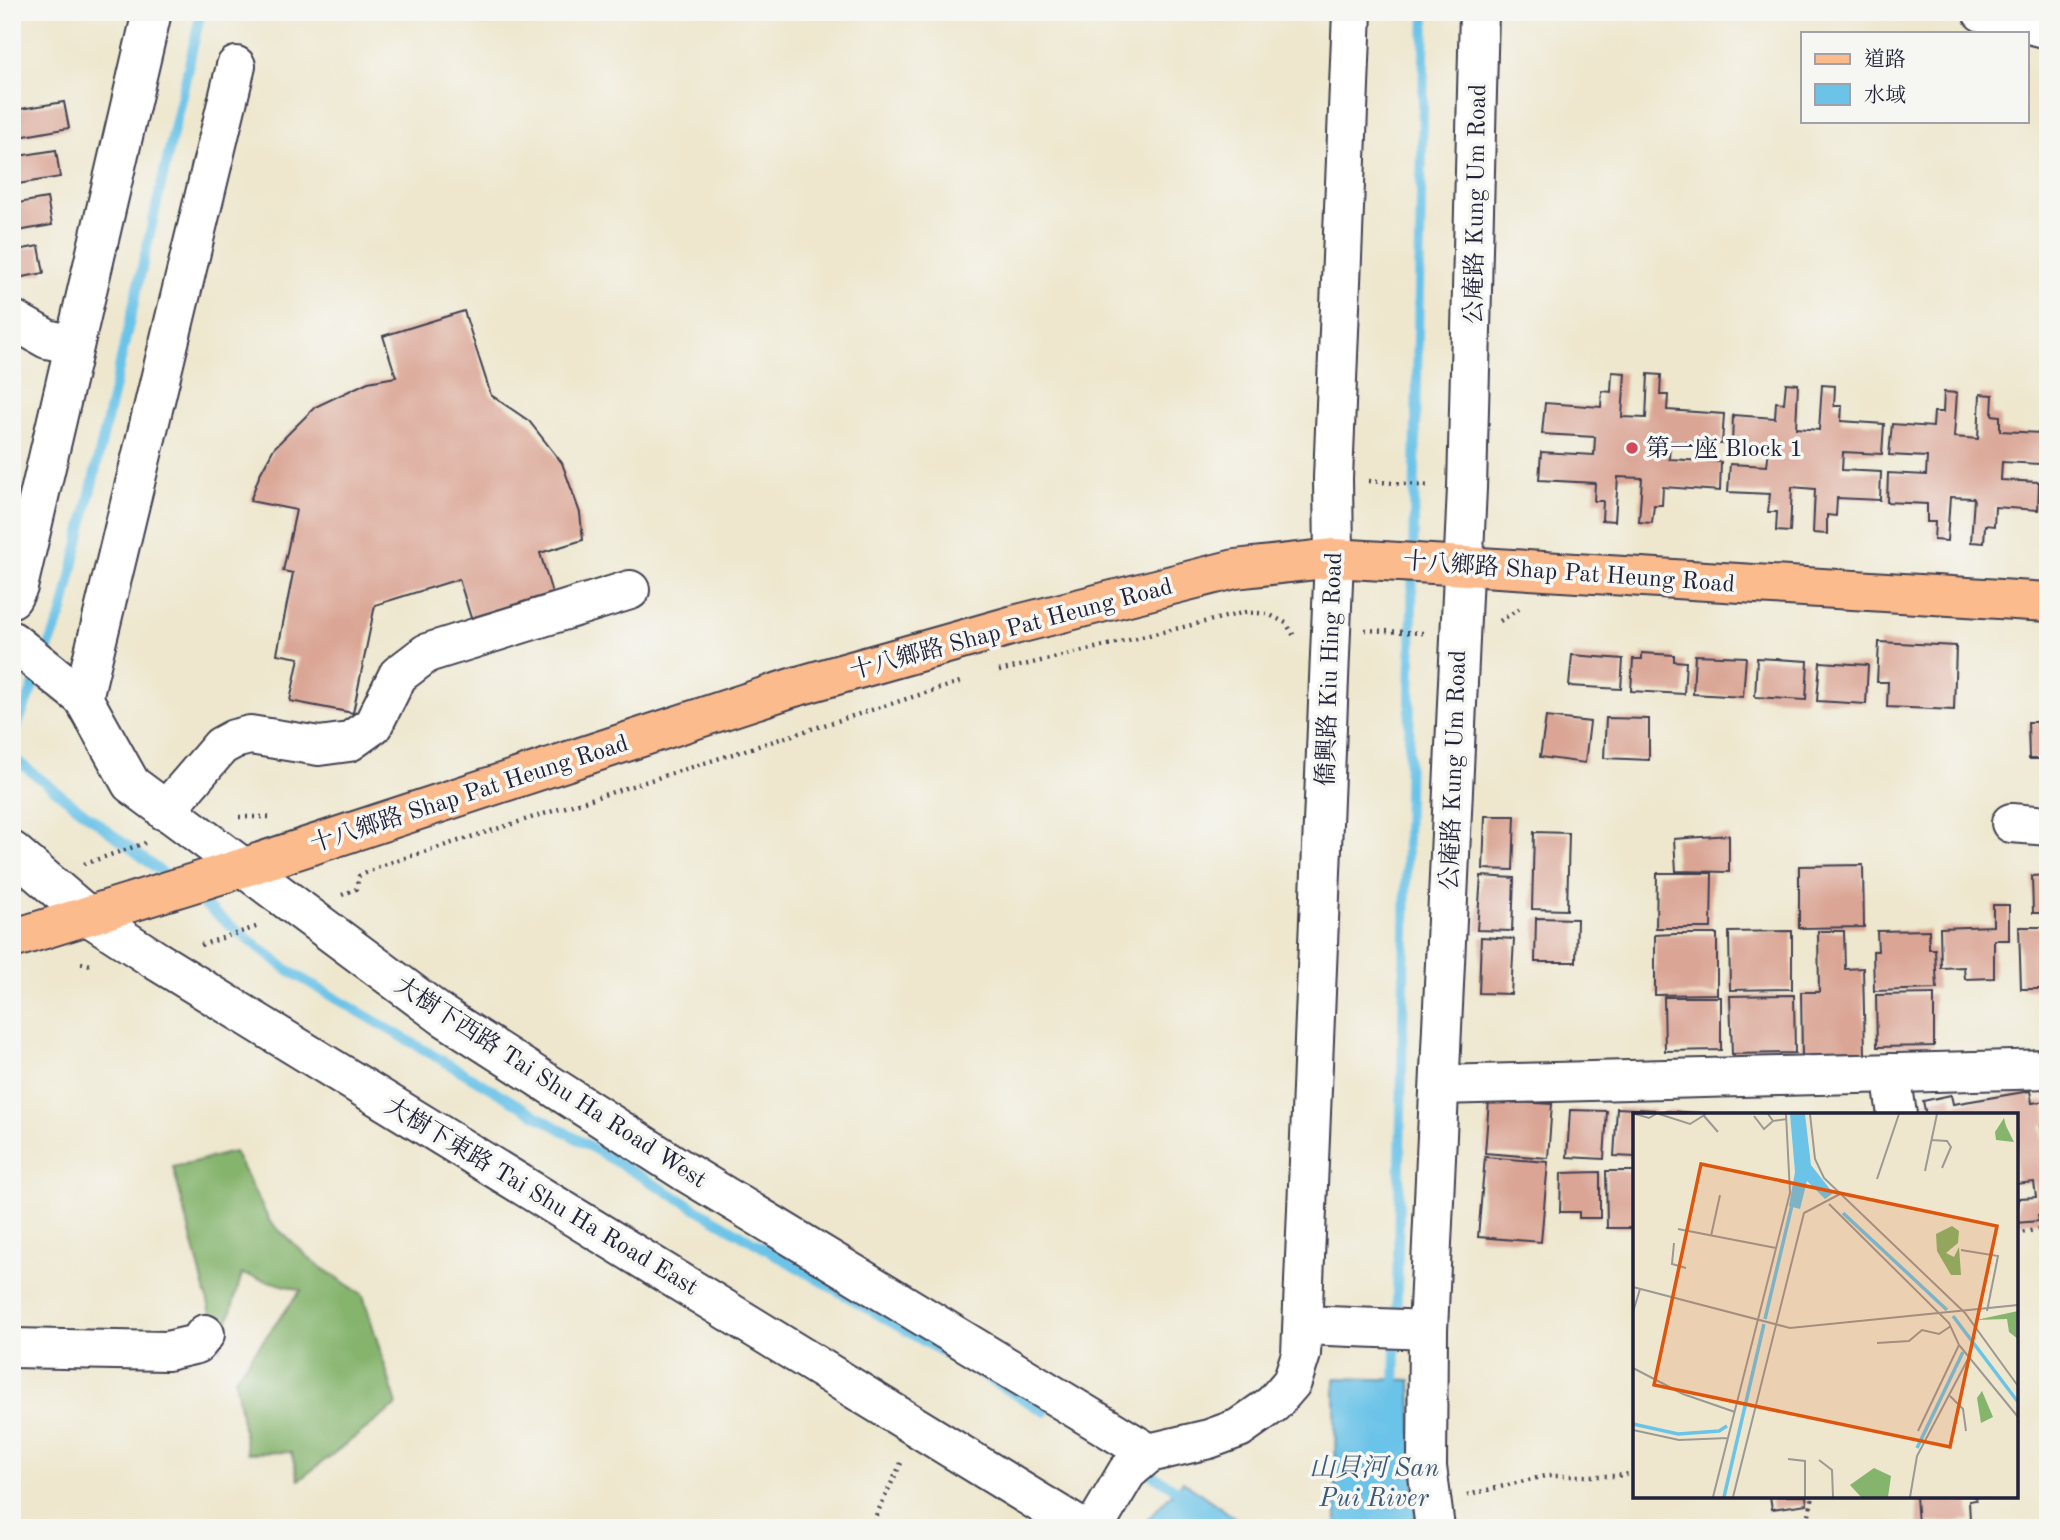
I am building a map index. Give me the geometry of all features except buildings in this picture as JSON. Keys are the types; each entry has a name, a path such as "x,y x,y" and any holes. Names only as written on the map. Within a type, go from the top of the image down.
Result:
{"main road":[{"name":"十八鄉路 Shap Pat Heung Road","path":"12,939 232,871 792,688 1013,625 1235,569 1343,558 2048,602"}],"street":[{"path":"12,598 18,587 152,12"},
{"name":"僑興路 Kiu Hing Road","path":"1149,1453 1209,1439 1239,1428 1273,1404 1292,1382 1301,1354 1343,630 1343,558 1334,478 1352,12"},
{"name":"公庵路 Kung Um Road","path":"1434,1516 1427,1467 1428,1330 1440,1085 1446,564 1479,12"},
{"path":"1982,12 2048,29"},
{"path":"73,690 236,66"},
{"path":"12,320 47,339 74,345"},
{"path":"159,826 221,746 234,739 250,735 319,746 349,742 373,725 398,675 427,653 630,590"},
{"name":"大樹下西路 Tai Shu Ha Road West","path":"12,641 73,690 159,826 232,871 287,916 675,1166 1149,1453"},
{"name":"大樹下東路 Tai Shu Ha Road East","path":"12,851 99,913 1082,1528"},
{"path":"1440,1085 2048,1069"},
{"path":"1891,1073 1897,1113"},
{"path":"1303,1325 1428,1330"},
{"path":"12,1348 167,1351 197,1344 205,1334"},
{"path":"1094,1528 1127,1472 1149,1453"}],"path":[{"path":"1363,480 1438,487"},
{"name":"十八鄉路 Shap Pat Heung Road","path":"985,674 1245,612 1268,614 1286,623 1292,636 1343,630 1429,633"},
{"name":"十八鄉路 Shap Pat Heung Road","path":"191,948 287,916 356,889 359,876 386,864 972,678"},
{"path":"79,866 159,826"},
{"path":"2018,1234 2048,1227"},
{"path":"870,1528 919,1426"},
{"path":"1434,1516 1545,1476 1616,1476 1633,1472"},
{"path":"1807,1528 1813,1498"}],"green space":[{"path":"234,1152 270,1222 316,1264 363,1295 397,1405 299,1480 291,1452 247,1453 235,1378 301,1290 242,1274 220,1348 173,1167"}],"water":[{"name":"山貝河 San Pui River","path":"1335,1378 1411,1380 1416,1528 1336,1528"},
{"name":"山貝河 San Pui River","path":"1183,1481 1249,1528 1140,1528"}],"waterway":[{"path":"12,739 63,611 201,12"},
{"path":"1395,1392 1425,12"},
{"path":"12,757 173,881"},
{"path":"189,893 289,971 1045,1412"},
{"path":"1141,1468 1187,1496"}],"place":[{"name":"第一座 Block 1","path":"1632,448"}]}
